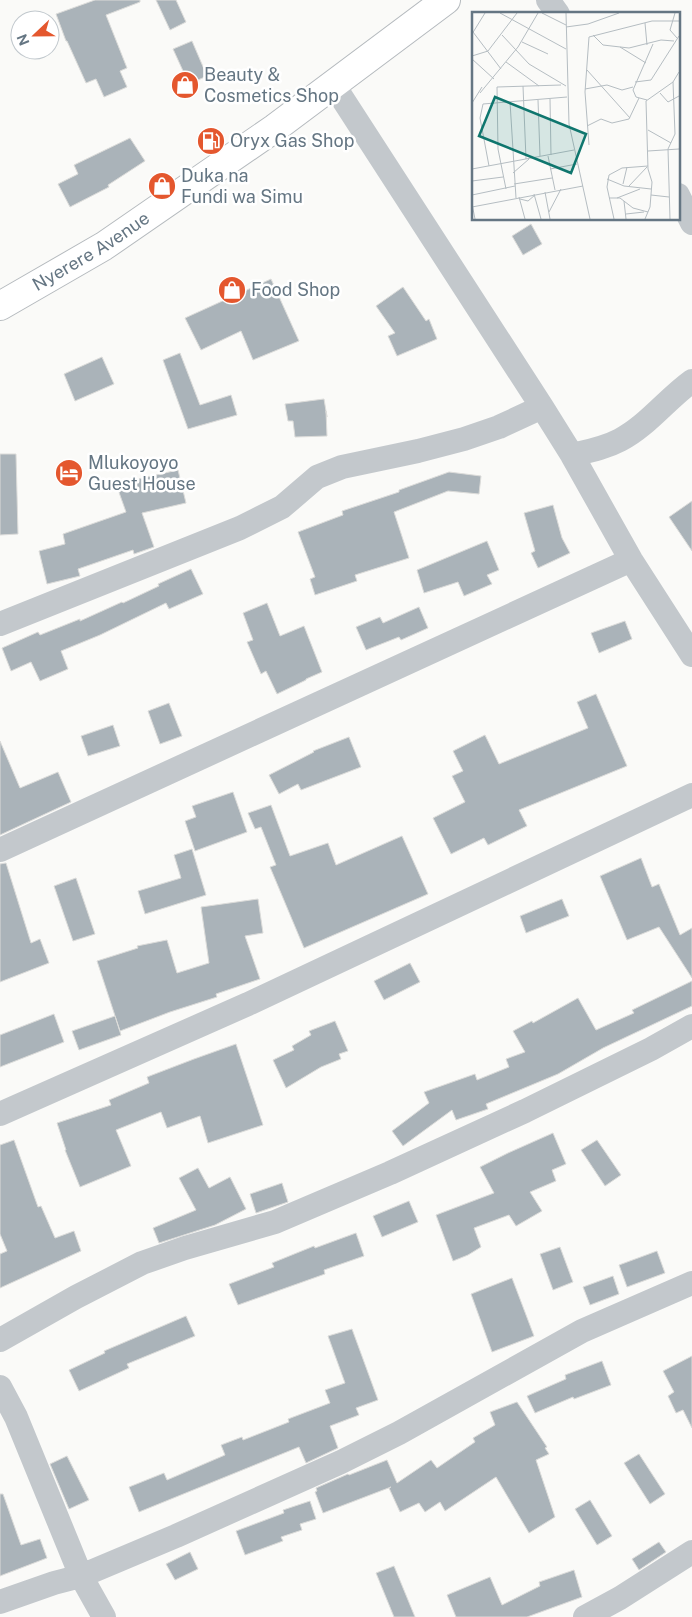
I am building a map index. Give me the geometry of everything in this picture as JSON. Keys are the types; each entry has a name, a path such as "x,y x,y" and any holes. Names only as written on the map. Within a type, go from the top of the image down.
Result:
{"main road":[{"name":"Nyerere Avenue","path":"0,306 104,246 275,128 446,0"}],"street":[{"path":"548,0 557,12"},
{"path":"333,84 542,407 572,455 631,560 692,656"},
{"path":"680,199 692,223"},
{"path":"572,455 604,447 621,440 640,427 676,393 692,381"},
{"path":"0,624 240,528 282,507 317,477 342,467 464,439 499,427 542,407"},
{"path":"0,850 631,560"},
{"path":"0,1114 248,1004 692,795"},
{"path":"0,1340 76,1297 142,1263 185,1248 275,1222 381,1177 525,1111 651,1049 692,1026"},
{"path":"0,1602 54,1583 81,1576 341,1462 399,1433 582,1331 692,1283"},
{"path":"0,1388 16,1417 81,1576 104,1617"},
{"path":"584,1617 620,1598 692,1552"}],"building":[{"path":"95,0 140,0 140,2 106,15 127,68 120,71 127,87 104,97 96,79 86,83 60,25 60,13"},
{"path":"156,0 176,0 186,22 170,30"},
{"path":"192,41 207,76 189,84 173,49"},
{"path":"130,138 145,161 108,185 109,187 70,207 58,184 78,174 74,165"},
{"path":"531,224 542,244 523,255 512,236"},
{"path":"271,279 299,341 253,360 241,331 201,350 185,318"},
{"path":"403,287 426,321 429,319 437,339 397,356 388,336 395,333 376,306"},
{"path":"180,353 200,405 231,395 237,415 188,429 163,360"},
{"path":"102,357 114,384 75,401 64,374"},
{"path":"324,399 327,436 295,437 293,421 288,421 285,404"},
{"path":"0,454 16,454 18,534 0,535"},
{"path":"178,470 186,503 142,513 154,547 134,554 133,550 78,569 80,576 47,584 39,551 65,544 63,534 126,512 116,484"},
{"path":"449,472 481,476 479,494 448,491 394,512 409,558 355,575 357,581 315,595 310,579 315,577 298,532 343,515 342,511 399,492 399,490"},
{"path":"692,501 692,551 669,517"},
{"path":"553,505 562,538 570,553 538,568 531,553 535,551 524,513"},
{"path":"487,541 499,570 487,575 492,584 464,596 458,582 424,593 417,570"},
{"path":"191,569 203,594 169,609 166,603 100,635 61,651 68,669 40,681 31,662 11,671 2,648 38,632 40,635 80,619 80,621 123,603"},
{"path":"267,603 280,636 304,626 322,672 277,694 266,671 261,674 247,642 253,640 243,613"},
{"path":"419,607 428,628 401,640 399,637 366,650 356,627 380,617 383,623"},
{"path":"625,621 632,639 599,653 591,633"},
{"path":"596,694 627,766 519,810 527,826 488,845 484,838 451,854 433,818 465,802 452,776 463,771 453,751 485,735 499,764 588,728 577,702"},
{"path":"169,703 182,736 160,744 148,711"},
{"path":"113,725 120,746 88,756 81,736"},
{"path":"349,737 361,767 301,790 298,784 279,794 269,775 313,751"},
{"path":"0,741 20,788 58,772 71,802 0,835"},
{"path":"233,792 247,832 195,851 185,821 196,817 192,806"},
{"path":"271,805 290,856 328,843 336,865 402,836 428,894 304,948 270,867 276,865 261,827 255,829 248,813"},
{"path":"192,849 206,895 145,914 138,891 181,878 174,855"},
{"path":"641,858 652,887 659,884 680,935 692,928 692,978 659,927 627,940 600,876"},
{"path":"6,863 31,943 40,939 49,963 0,982 0,864"},
{"path":"76,878 95,934 73,941 54,886"},
{"path":"258,899 263,933 245,936 260,979 216,994 217,997 120,1031 97,961 138,948 137,946 167,940 177,973 209,963 201,907"},
{"path":"562,899 569,916 526,933 520,916"},
{"path":"410,963 420,982 384,1000 374,981"},
{"path":"692,981 692,1006 603,1048 558,1074 486,1104 488,1109 456,1120 452,1110 403,1146 392,1131 429,1103 424,1092 475,1074 477,1080 509,1067 506,1059 525,1052 513,1031 532,1021 533,1023 578,998 596,1030 634,1013 632,1010"},
{"path":"54,1014 64,1042 0,1067 0,1035"},
{"path":"115,1016 121,1035 79,1050 72,1031"},
{"path":"335,1021 348,1051 339,1054 341,1059 321,1067 286,1088 273,1060 294,1050 292,1046 311,1035 309,1031"},
{"path":"236,1044 263,1125 208,1143 200,1116 167,1128 161,1112 116,1130 131,1166 80,1187 65,1150 57,1123 111,1105 109,1100 149,1083 147,1077"},
{"path":"553,1133 566,1164 552,1170 556,1181 530,1192 542,1211 516,1226 509,1215 474,1228 481,1247 453,1261 436,1215 494,1193 480,1167"},
{"path":"14,1140 38,1207 41,1206 55,1238 74,1231 81,1251 0,1288 0,1254 7,1251 0,1234 0,1145"},
{"path":"597,1140 621,1175 605,1186 581,1150"},
{"path":"198,1168 209,1188 230,1177 246,1209 215,1225 159,1243 153,1228 196,1210 179,1178"},
{"path":"282,1183 288,1202 256,1213 250,1194"},
{"path":"409,1201 418,1222 382,1237 373,1216"},
{"path":"356,1233 364,1256 324,1270 325,1274 238,1305 229,1284 274,1267 272,1263 314,1246 315,1248"},
{"path":"560,1247 573,1282 553,1290 540,1254"},
{"path":"657,1251 665,1273 627,1287 619,1265"},
{"path":"613,1276 619,1294 590,1305 583,1287"},
{"path":"512,1278 534,1336 492,1352 471,1294"},
{"path":"186,1316 195,1336 127,1364 129,1368 79,1391 69,1370 105,1353 104,1351"},
{"path":"352,1329 378,1400 356,1408 359,1415 330,1426 338,1448 306,1463 299,1447 139,1512 129,1487 164,1473 167,1480 225,1455 221,1445 242,1437 243,1440 289,1422 288,1419 330,1403 325,1390 345,1383 328,1336"},
{"path":"692,1356 692,1428 683,1410 676,1413 668,1396 674,1392 663,1371"},
{"path":"602,1361 611,1385 574,1399 573,1397 535,1413 527,1396 566,1379 565,1375"},
{"path":"517,1402 547,1447 545,1448 549,1454 536,1460 555,1517 529,1533 496,1477 445,1511 440,1502 425,1512 419,1503 400,1512 389,1488 391,1487 323,1513 315,1492 317,1491 316,1488 387,1460 397,1483 431,1460 437,1468 475,1442 473,1438 495,1425 490,1412"},
{"path":"639,1454 665,1494 650,1504 624,1463"},
{"path":"67,1456 89,1500 69,1509 50,1464"},
{"path":"0,1494 3,1494 21,1545 40,1539 47,1558 0,1576"},
{"path":"590,1500 612,1536 597,1545 575,1509"},
{"path":"310,1501 316,1519 300,1524 302,1530 281,1537 283,1541 245,1555 236,1531 284,1513 283,1510"},
{"path":"659,1542 666,1552 639,1570 632,1559"},
{"path":"190,1552 198,1569 175,1580 166,1564"},
{"path":"394,1566 415,1617 394,1617 376,1573"},
{"path":"574,1570 582,1597 527,1617 456,1617 447,1595 490,1577 502,1605 540,1586 539,1582"}],"place":[{"name":"Beauty & Cosmetics Shop","path":"185,85"},
{"name":"Oryx Gas Shop","path":"211,141"},
{"name":"Duka na Fundi wa Simu","path":"162,186"},
{"name":"Food Shop","path":"232,290"},
{"name":"Mlukoyoyo Guest House","path":"69,473"}]}
